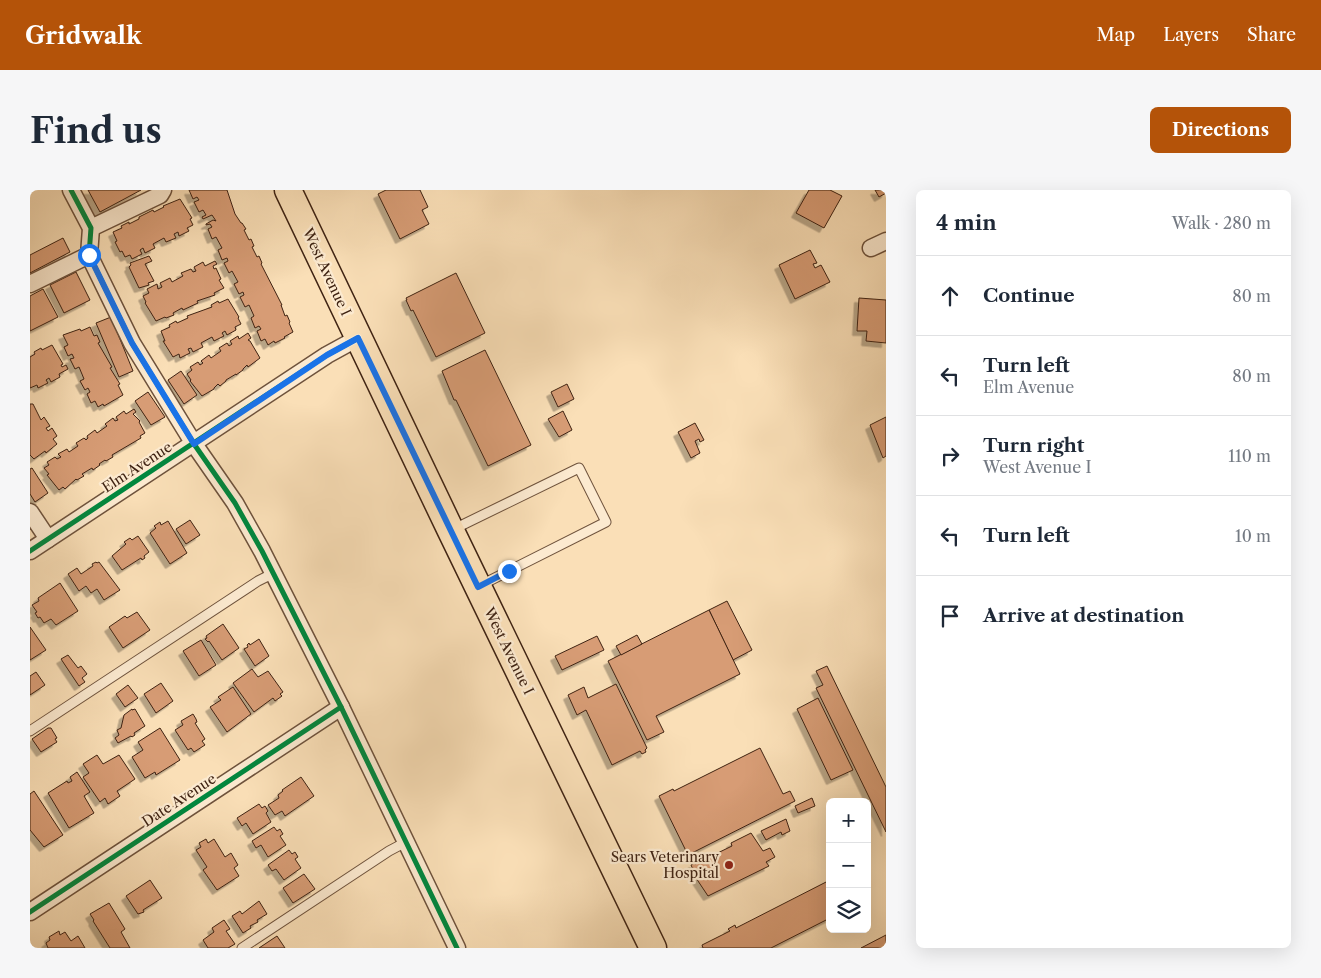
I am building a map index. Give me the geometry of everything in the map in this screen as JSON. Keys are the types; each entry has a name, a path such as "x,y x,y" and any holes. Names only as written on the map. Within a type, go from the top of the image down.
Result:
{"main road":[{"name":"West Avenue I","path":"288,190 450,531 653,948"}],"street":[{"path":"71,190 91,228 89,255 132,343 194,444 234,503 274,573 457,948"},
{"path":"91,228 160,195 163,190"},
{"path":"871,248 886,241"},
{"path":"30,284 89,255"},
{"name":"Elm Avenue","path":"30,551 327,355 358,338"},
{"path":"30,512 48,539"},
{"name":"Date Avenue","path":"30,912 341,707"}],"lane":[{"path":"450,531 579,468 584,477 606,522 478,587"},
{"path":"30,731 258,580 274,573"},
{"path":"242,948 388,851 406,842"}],"building":[{"path":"88,190 141,190 100,212"},
{"path":"189,190 227,190 235,214 246,229 244,230 254,246 252,247 257,257 259,256 261,264 282,305 285,316 287,315 290,322 293,332 285,338 268,345 265,339 261,341 257,331 261,329 259,326 255,328 251,318 254,316 249,305 245,307 240,297 244,295 243,292 239,294 234,284 238,282 232,271 229,273 224,263 228,261 227,258 222,260 218,250 222,248 216,237 212,239 208,229 212,227 210,224 206,225 213,220 216,221 212,215 203,219 202,217 206,215 203,210 199,212 194,202 199,200 197,197 193,199"},
{"path":"386,190 420,190 428,207 422,210 429,224 400,239 378,194"},
{"path":"809,190 830,190 842,196 824,228 796,213"},
{"path":"875,190 886,190 886,193 879,197"},
{"path":"180,199 192,218 190,219 193,225 187,228 189,231 179,236 178,232 174,234 176,238 166,242 164,238 153,244 155,248 145,253 143,248 140,250 142,254 132,259 130,255 125,257 122,251 120,252 113,232 153,210 154,212"},
{"path":"63,238 70,252 30,273 30,255"},
{"path":"810,250 817,263 813,264 815,268 821,265 830,282 795,299 779,265"},
{"path":"149,256 152,261 145,264 154,281 148,283 149,285 139,288 129,267 130,263"},
{"path":"215,261 217,264 213,266 214,269 216,268 221,279 219,280 224,288 214,293 215,295 197,301 198,303 183,310 182,308 173,313 174,315 156,321 143,296 149,293 147,289 157,284 158,289 162,287 160,283 170,278 172,282 183,276 181,273 191,269 193,272 196,271 194,267 203,262 205,266"},
{"path":"76,272 90,300 64,313 50,285"},
{"path":"456,273 485,333 436,357 406,298"},
{"path":"43,289 58,317 30,331 30,296"},
{"path":"859,298 886,300 886,343 866,341 867,331 857,331"},
{"path":"228,299 241,324 235,327 236,330 227,335 225,331 222,333 224,336 214,341 212,337 201,343 203,347 193,352 191,348 188,349 190,353 180,358 179,354 173,357 163,341 165,341 161,331 170,327 169,325 176,321 177,323 188,318 187,316 212,307 211,305 218,301 219,303"},
{"path":"111,317 133,371 119,377 96,323"},
{"path":"90,327 94,336 97,335 100,342 98,343 112,367 110,368 120,384 118,385 123,395 104,406 103,404 98,407 95,401 91,403 87,394 90,392 88,388 85,390 80,381 84,379 79,367 75,369 70,359 74,358 72,354 68,356 64,347 68,345 63,335"},
{"path":"248,333 251,338 248,340 260,358 202,396 187,374 192,370 190,367 198,362 200,365 203,363 201,361 209,355 211,358 221,351 219,348 227,343 229,346 232,344 230,341 238,336 239,339"},
{"path":"52,345 63,364 61,365 62,367 66,365 68,369 51,382 49,378 46,380 48,383 38,388 37,385 30,388 30,357 41,348 42,350"},
{"path":"485,350 531,445 488,466 456,400 454,400 442,371"},
{"path":"181,371 197,395 184,404 168,380"},
{"path":"567,384 574,399 558,407 551,392"},
{"path":"148,392 165,417 151,425 135,401"},
{"path":"30,404 33,404 41,420 44,417 50,426 46,428 48,431 52,428 57,436 53,439 57,444 46,453 45,451 34,459 30,455"},
{"path":"134,409 136,412 133,414 140,421 145,433 140,436 141,438 112,455 113,457 105,460 93,470 92,468 82,474 84,476 76,479 65,489 63,487 59,490 44,468 49,465 47,462 55,457 57,459 61,457 58,454 67,449 69,452 78,446 76,443 84,438 86,440 87,436 95,430 97,433 107,426 105,424 113,418 115,421 118,420 116,417 124,411 126,414"},
{"path":"563,411 572,430 559,437 548,419"},
{"path":"886,417 886,456 883,458 870,425"},
{"path":"695,423 704,440 700,442 699,439 695,441 700,453 691,458 678,432"},
{"path":"32,468 48,493 35,502 30,494 30,469"},
{"path":"190,520 200,535 186,544 176,529"},
{"path":"168,521 187,553 170,564 150,533 156,528 154,526 160,522 161,525"},
{"path":"138,536 149,552 142,560 141,558 122,570 112,556 126,544 124,542"},
{"path":"96,562 99,562 120,590 104,600 97,589 91,593 86,586 79,591 68,574 77,568 81,574"},
{"path":"60,583 78,611 56,625 51,619 44,623 40,617 38,618 35,613 37,612 32,605 39,601 38,598"},
{"path":"727,601 752,650 733,660 709,610"},
{"path":"709,610 740,674 656,716 664,732 647,740 608,661"},
{"path":"137,612 150,630 123,648 109,627 125,616 127,618"},
{"path":"223,624 239,648 222,660 209,641 205,639 207,638 206,636"},
{"path":"30,627 46,650 30,660"},
{"path":"637,635 642,644 621,655 616,646"},
{"path":"597,636 604,650 562,670 555,656"},
{"path":"259,639 269,656 255,666 244,649 248,647 249,643 250,645"},
{"path":"201,640 216,665 199,676 183,651"},
{"path":"68,655 78,668 81,666 87,674 82,678 85,682 79,686 61,659"},
{"path":"827,666 886,787 886,832 816,688 823,685 816,671"},
{"path":"252,669 258,677 268,671 283,692 280,694 282,696 275,701 273,698 254,712 233,683"},
{"path":"36,672 45,685 30,695 30,676"},
{"path":"161,683 173,701 156,713 144,694"},
{"path":"616,684 647,748 646,752 642,754 640,751 612,765 586,710 577,715 568,695 584,687 588,698"},
{"path":"128,685 138,698 125,707 116,694"},
{"path":"233,687 251,714 227,732 210,707 221,700 218,697"},
{"path":"818,698 853,770 831,780 797,709"},
{"path":"135,709 145,726 134,733 135,735 132,737 118,743 115,738 119,735 117,730 121,728 124,715"},
{"path":"193,714 197,722 195,723 205,739 202,741 205,745 194,752 191,748 188,750 175,730 183,725 181,721"},
{"path":"48,728 51,728 57,738 55,739 57,742 41,752 32,739"},
{"path":"160,728 180,760 156,775 155,772 145,778 132,757 143,750 138,742"},
{"path":"760,748 783,794 790,791 795,801 688,855 659,796 673,789 674,791"},
{"path":"97,755 103,764 119,755 135,779 117,791 120,796 108,804 105,798 100,802 83,777 89,773 83,764"},
{"path":"77,772 90,792 84,796 94,813 69,828 48,793 67,781 68,783 72,781 70,777"},
{"path":"301,777 314,796 285,816 282,811 275,815 268,805 279,798 278,795 282,790"},
{"path":"34,791 63,835 44,847 30,830 30,794"},
{"path":"812,798 815,806 798,813 795,806"},
{"path":"259,804 262,808 265,806 268,811 266,813 271,822 253,834 246,823 242,826 237,818"},
{"path":"786,819 790,831 782,835 781,832 766,840 761,831"},
{"path":"274,827 277,831 280,829 283,834 280,836 286,845 268,857 261,845 256,848 252,841"},
{"name":"Sears Veterinary Hospital","path":"751,833 763,851 770,848 775,857 766,862 769,866 708,896 698,881 691,865 732,846 731,843"},
{"path":"206,839 208,843 214,839 225,857 231,853 238,865 234,868 239,876 217,890 203,870 207,867 196,850 201,847 199,843"},
{"path":"289,850 292,854 295,852 298,857 295,859 301,868 284,880 276,869 272,871 268,865"},
{"path":"304,874 315,889 293,903 283,888"},
{"path":"150,880 162,898 143,910 144,912 138,914 126,896"},
{"path":"826,882 826,920 771,948 703,948 702,945 730,931 728,929 735,925 736,928"},
{"path":"259,901 267,914 257,920 258,922 250,926 251,928 243,933 232,916 240,911 242,914"},
{"path":"109,903 125,929 121,932 130,948 110,948 93,921 90,914"},
{"path":"224,920 230,929 226,931 235,944 228,948 208,948 203,940 214,932 212,928"},
{"path":"59,931 60,935 65,932 71,941 78,936 85,948 48,948 46,943 50,940 49,937"},
{"path":"886,935 886,948 861,948"},
{"path":"277,936 285,948 259,948"}],"cycle path":[{"path":"71,190 91,228 89,255 132,343 194,444 235,503 262,551 341,707 457,948"},
{"path":"30,551 327,355 358,338"},
{"path":"30,912 341,707"}],"place":[{"name":"Sears Veterinary Hospital","path":"729,865"}],"route":[{"path":"89,255 132,343 194,444 327,355 358,338 478,587 509,571"}]}
